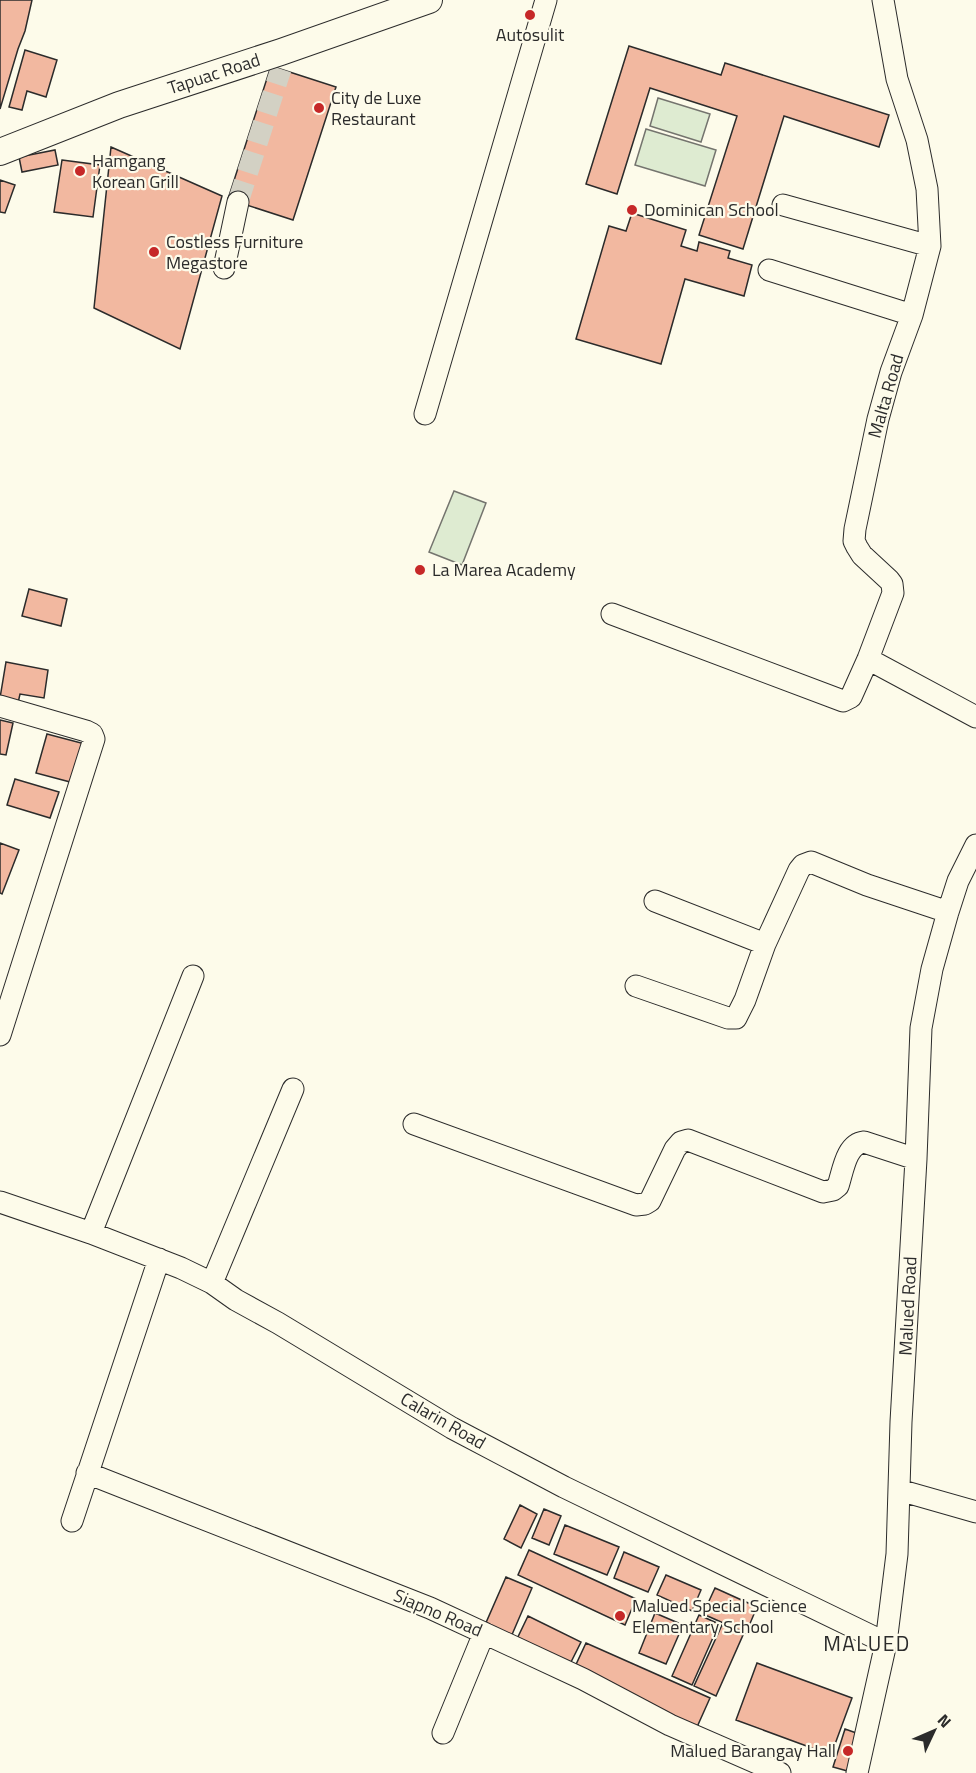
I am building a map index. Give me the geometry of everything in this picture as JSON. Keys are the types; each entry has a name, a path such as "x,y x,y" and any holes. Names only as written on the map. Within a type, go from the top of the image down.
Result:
{"main road":[{"name":"Tapuac Road","path":"0,152 119,105 281,61 429,0"}],"street":[{"path":"425,414 546,0"},
{"name":"Malta Road","path":"868,659 892,593 892,584 862,555 854,541 855,529 878,419 891,372 912,315 930,246 927,189 917,140 897,79 883,0"},
{"path":"224,268 238,202"},
{"path":"783,205 930,246"},
{"path":"769,270 912,315"},
{"path":"612,614 843,701 851,697 868,659 976,717"},
{"path":"0,706 86,731 92,734 94,739 0,1035"},
{"name":"Malued Road","path":"861,1772 886,1643 897,1554 901,1422 921,1028 932,969 948,912 958,881 976,845"},
{"path":"636,986 728,1018 736,1018 745,1000 765,944 799,870 811,862 867,885 948,912"},
{"path":"655,901 765,944"},
{"path":"91,1233 194,976"},
{"path":"212,1283 293,1089"},
{"path":"414,1124 636,1205 650,1201 675,1149 681,1142 688,1140 823,1192 833,1190 838,1186 850,1149 858,1143 864,1142 916,1159"},
{"name":"Calarin Road","path":"0,1202 91,1233 159,1259 212,1283 236,1300 452,1428 564,1487 886,1643"},
{"path":"72,1521 159,1259"},
{"name":"Siapno Road","path":"87,1473 430,1608 582,1679 670,1725 780,1773"},
{"path":"899,1490 976,1512"},
{"path":"443,1733 484,1633"}],"green space":[{"path":"658,98 710,114 701,142 650,126"},
{"path":"646,129 716,150 705,186 635,165"},
{"path":"454,491 486,503 462,565 429,552"}],"building":[{"path":"0,0 32,0 25,31 0,109"},
{"path":"629,46 721,75 725,63 889,115 879,147 784,116 743,249 699,235 737,116 650,88 617,194 586,184"},
{"path":"25,50 57,60 46,97 27,91 22,110 9,107"},
{"path":"271,66 336,87 293,220 228,199"},
{"name":"Costless Furniture Megastore","path":"111,147 222,196 180,349 94,308"},
{"path":"55,150 58,165 22,172 19,157"},
{"path":"62,160 100,165 93,217 54,212"},
{"path":"0,180 15,185 5,213 0,212"},
{"path":"632,213 686,230 681,246 697,251 699,242 730,251 728,258 752,265 744,296 685,279 661,364 576,339 609,226 626,231"},
{"path":"29,589 67,599 61,626 22,616"},
{"path":"6,662 48,670 44,698 20,694 18,703 0,698"},
{"path":"0,720 13,723 6,755 0,754"},
{"path":"47,734 85,744 74,783 36,773"},
{"path":"15,779 59,792 50,818 7,805"},
{"path":"0,843 19,850 2,894 0,893"},
{"path":"520,1505 537,1514 521,1548 504,1539"},
{"path":"544,1509 561,1516 549,1545 532,1538"},
{"path":"565,1525 619,1547 607,1575 554,1554"},
{"path":"529,1550 636,1599 625,1625 518,1575"},
{"path":"624,1552 659,1567 648,1592 614,1578"},
{"path":"666,1575 701,1590 692,1611 657,1595"},
{"path":"506,1577 532,1588 511,1637 485,1625"},
{"path":"715,1588 757,1607 746,1633 703,1614"},
{"path":"655,1613 683,1625 666,1664 639,1653"},
{"path":"699,1615 719,1624 692,1685 672,1676"},
{"path":"528,1616 581,1642 569,1666 516,1641"},
{"path":"722,1625 743,1635 716,1696 694,1686"},
{"path":"586,1643 710,1698 697,1727 573,1671"},
{"path":"757,1663 852,1698 831,1755 736,1720"},
{"name":"Malued Barangay Hall","path":"845,1729 862,1735 851,1772 833,1767"}],"tunnel":[{"path":"238,202 281,69"}],"place":[{"name":"Autosulit","path":"530,15"},
{"name":"City de Luxe Restaurant","path":"319,108"},
{"name":"Hamgang Korean Grill","path":"80,171"},
{"name":"Dominican School","path":"632,210"},
{"name":"Costless Furniture Megastore","path":"154,252"},
{"name":"La Marea Academy","path":"420,570"},
{"name":"Malued Special Science Elementary School","path":"620,1616"},
{"name":"Malued Barangay Hall","path":"848,1751"}],"district":[{"name":"MALUED","path":"867,1644"}]}
